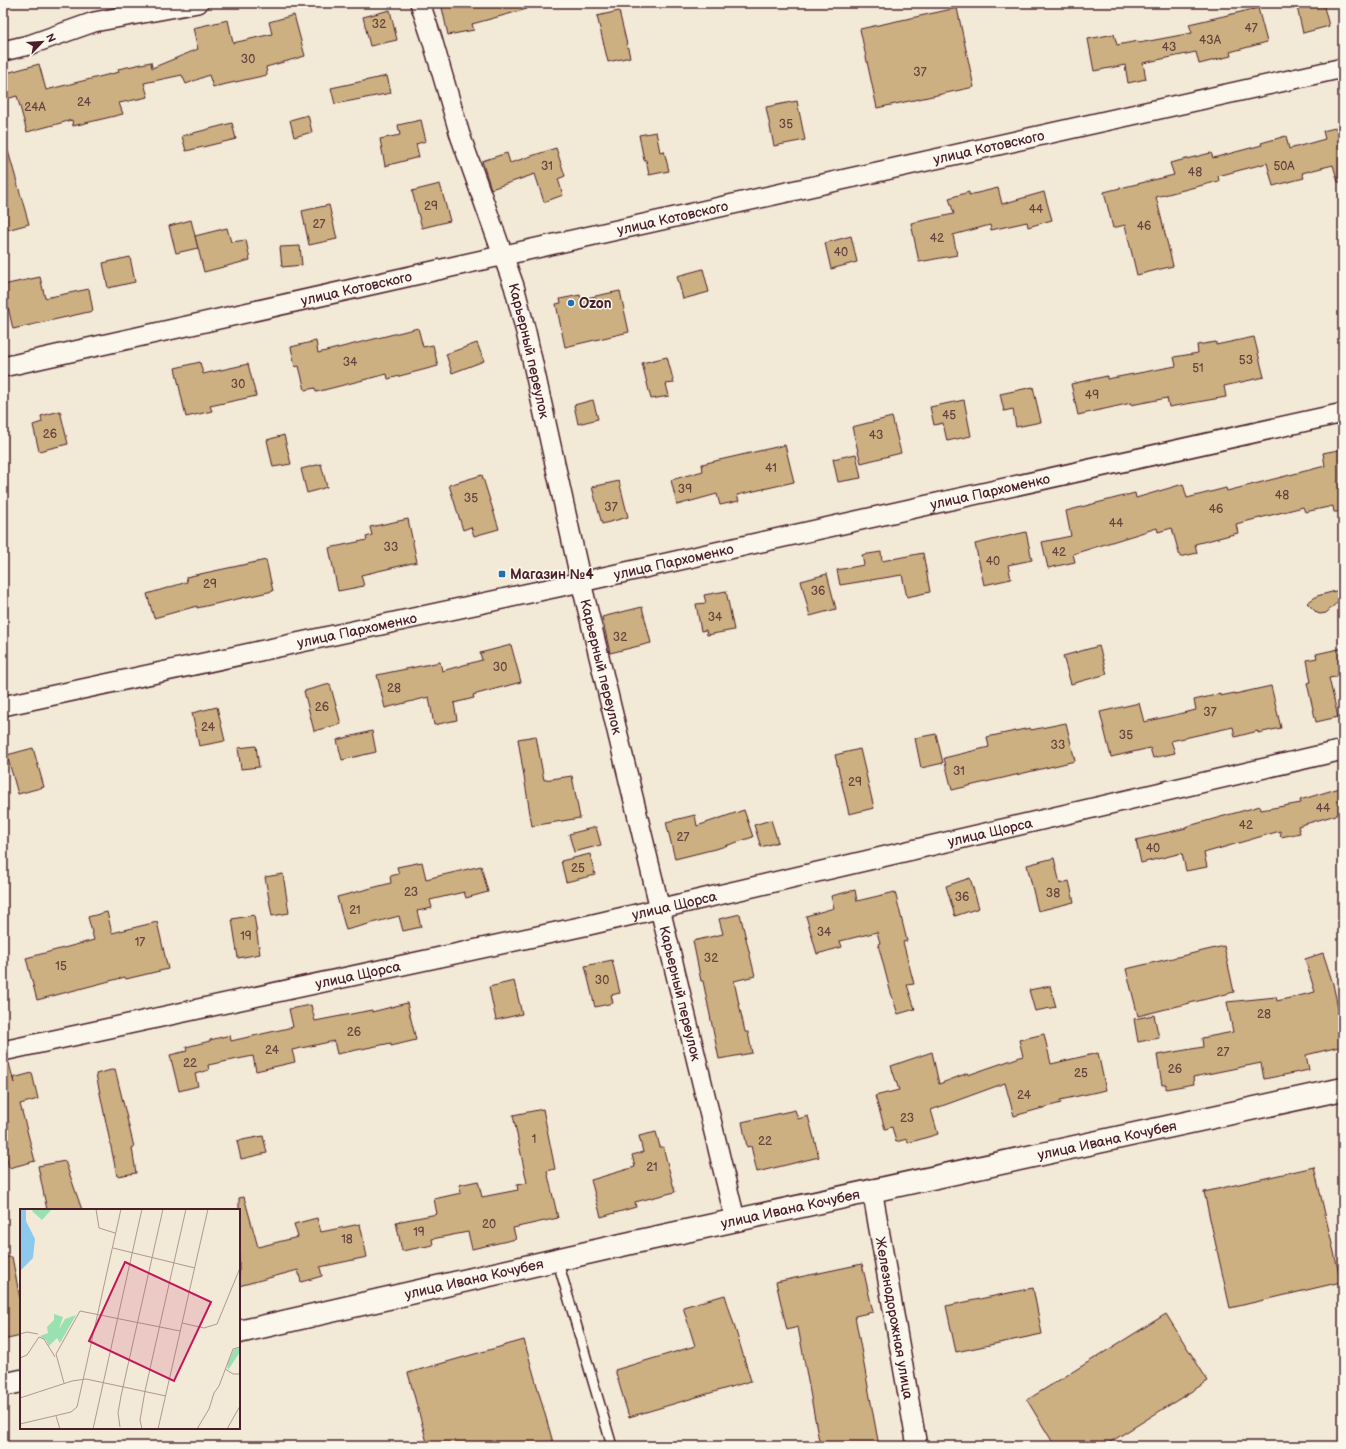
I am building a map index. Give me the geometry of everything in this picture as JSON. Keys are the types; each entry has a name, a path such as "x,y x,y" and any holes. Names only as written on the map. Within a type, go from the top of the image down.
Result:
{"street":[{"path":"3,51 29,45 94,22 198,3"},
{"name":"Карьерный переулок","path":"420,3 460,135 514,286 526,332 582,582 659,909 735,1220"},
{"name":"улица Котовского","path":"3,367 503,257 1343,68"},
{"name":"улица Пархоменко","path":"3,706 582,582 1343,413"},
{"name":"улица Щорса","path":"3,1051 659,909 1343,750"},
{"name":"улица Ивана Кочубея","path":"240,1332 872,1189 1343,1089"},
{"name":"Железнодорожная улица","path":"872,1189 918,1446"},
{"path":"3,1385 20,1381"}],"lane":[{"path":"557,1259 612,1446"}],"building":[{"path":"441,3 526,3 527,9 472,24 474,30 448,35"},
{"path":"1296,3 1323,3 1329,26 1303,33"},
{"path":"957,8 974,87 877,108 860,29"},
{"path":"1258,8 1267,42 1230,52 1231,56 1199,64 1196,52 1143,63 1146,79 1128,83 1125,65 1094,71 1088,39 1114,34 1117,45 1138,41 1139,43 1192,33 1189,24"},
{"path":"390,10 397,40 370,46 363,17"},
{"path":"619,11 630,57 608,62 597,16"},
{"path":"294,15 305,56 266,67 267,75 213,87 209,75 186,84 182,75 144,83 148,97 119,103 123,114 73,126 72,120 27,132 17,96 3,100 3,74 39,64 46,90 119,72 118,69 151,62 152,68 198,49 193,28 228,20 233,43 272,34 269,22"},
{"path":"387,76 391,93 335,104 331,88"},
{"path":"797,101 805,140 774,146 766,107"},
{"path":"308,115 312,132 294,137 290,120"},
{"path":"421,120 426,141 416,144 419,157 385,166 380,139 400,135 398,125"},
{"path":"232,123 236,139 186,151 182,136"},
{"path":"1343,126 1343,182 1338,182 1333,165 1302,173 1304,178 1273,186 1267,163 1218,176 1219,181 1156,197 1173,266 1137,275 1125,225 1113,228 1104,192 1174,175 1170,163 1211,153 1213,158 1262,145 1261,143 1286,136 1289,149 1325,139 1323,131"},
{"path":"656,132 660,152 664,151 669,171 649,175 646,160 644,160 639,135"},
{"path":"556,148 565,176 558,179 563,195 544,202 535,174 491,189 482,161 507,153 510,163"},
{"path":"8,151 29,224 3,231 3,152"},
{"path":"440,184 450,221 422,228 412,191"},
{"path":"998,188 1002,204 1044,192 1052,220 1028,227 1027,222 991,230 990,225 953,235 957,255 919,262 911,223 954,214 949,198 969,192 969,195"},
{"path":"329,205 337,239 309,245 302,211"},
{"path":"191,220 198,248 176,253 169,226"},
{"path":"227,228 231,242 246,240 250,260 204,272 195,236"},
{"path":"851,236 857,262 831,269 825,243"},
{"path":"300,246 302,265 282,267 280,247"},
{"path":"130,257 135,282 108,288 103,263"},
{"path":"703,269 709,292 683,299 677,276"},
{"path":"40,277 45,298 89,289 93,311 13,329 3,285"},
{"path":"620,291 629,332 565,347 556,304 561,303 560,299 580,295 581,299"},
{"path":"418,328 423,347 433,345 438,366 388,379 387,374 316,392 315,388 305,390 299,366 295,367 291,347 316,341 318,353"},
{"path":"1254,337 1264,377 1224,386 1226,397 1169,407 1167,398 1131,405 1131,403 1078,415 1071,384 1107,376 1107,379 1176,366 1174,357 1198,353 1197,345 1216,342 1216,345"},
{"path":"477,343 484,361 452,373 446,354"},
{"path":"667,357 674,383 666,384 669,396 651,399 642,363"},
{"path":"200,362 203,374 248,364 256,396 210,406 212,411 186,417 175,368"},
{"path":"1033,387 1041,422 1016,427 1013,409 1004,411 1000,394"},
{"path":"593,400 598,419 578,424 574,405"},
{"path":"964,400 971,436 947,441 943,423 934,425 930,407"},
{"path":"60,411 68,444 39,451 33,425 42,422 41,416"},
{"path":"892,417 901,453 861,463 852,427"},
{"path":"284,435 291,464 273,467 267,440"},
{"path":"785,445 794,482 737,495 739,501 720,505 717,494 677,505 671,480 703,471 702,464"},
{"path":"1343,449 1343,512 1334,512 1333,506 1305,512 1303,507 1236,524 1238,533 1195,544 1197,553 1180,557 1172,528 1158,532 1157,528 1073,554 1075,562 1048,568 1042,542 1071,536 1066,511 1135,493 1136,498 1183,484 1187,498 1226,488 1227,491 1325,466 1323,453"},
{"path":"856,454 861,478 838,482 833,459"},
{"path":"321,464 327,487 307,493 301,469"},
{"path":"482,475 499,529 474,536 471,527 463,530 449,485"},
{"path":"619,481 628,517 602,524 592,487"},
{"path":"408,519 417,562 361,575 364,586 338,591 329,548 367,540 366,537 372,535 370,527"},
{"path":"1026,532 1032,560 1008,565 1011,579 984,585 975,544"},
{"path":"881,552 882,561 923,553 930,592 907,597 902,575 840,585 837,570 864,565 862,555"},
{"path":"266,560 273,591 197,608 197,606 154,618 147,594 187,582 186,577"},
{"path":"827,574 836,609 810,616 801,581"},
{"path":"1343,589 1343,597 1326,613 1317,613 1307,603 1317,596"},
{"path":"726,591 734,630 707,635 706,630 701,631 696,604 706,603 704,595"},
{"path":"642,607 651,643 610,653 602,617"},
{"path":"511,645 521,682 473,695 474,698 454,703 457,720 434,725 429,697 385,708 377,675 440,662 442,671 482,660 480,653"},
{"path":"1099,646 1107,674 1071,684 1063,656"},
{"path":"1343,648 1343,676 1329,678 1338,717 1316,722 1307,683 1311,682 1307,660 1317,658 1316,654"},
{"path":"330,684 341,724 314,731 304,691"},
{"path":"1271,686 1281,728 1258,733 1258,731 1235,737 1233,727 1171,741 1175,753 1153,758 1150,748 1111,757 1100,712 1139,703 1144,722 1196,710 1194,700 1220,694 1220,696 1235,694"},
{"path":"217,707 225,741 199,746 192,713"},
{"path":"1066,723 1075,761 952,790 944,758 989,747 987,737 1030,728 1031,730"},
{"path":"372,731 376,752 342,760 337,740"},
{"path":"936,734 943,763 921,768 915,738"},
{"path":"536,736 544,780 572,776 580,818 532,826 518,739"},
{"path":"256,746 259,767 241,769 238,748"},
{"path":"33,748 44,787 18,794 7,755"},
{"path":"860,749 874,808 849,814 835,755"},
{"path":"1343,787 1343,813 1298,826 1300,833 1281,837 1280,831 1204,853 1207,867 1186,871 1182,853 1141,863 1136,840 1186,828 1185,827 1260,806 1261,810 1301,803 1300,800"},
{"path":"744,810 753,837 719,848 675,859 666,822 695,815 697,826"},
{"path":"771,820 778,842 761,847 754,825"},
{"path":"596,827 601,845 574,852 569,834"},
{"path":"590,854 595,875 566,882 561,861"},
{"path":"1054,858 1060,884 1069,881 1074,902 1038,911 1027,865"},
{"path":"422,862 426,879 481,866 488,892 466,898 464,892 430,900 432,908 417,911 421,927 403,931 399,916 346,930 337,897 391,883 390,876 399,874 397,867"},
{"path":"283,874 289,913 272,916 265,877"},
{"path":"970,878 979,908 955,916 946,886"},
{"path":"855,890 857,901 895,892 907,941 903,942 914,984 907,985 915,1009 898,1014 878,944 880,943 877,932 840,941 842,947 817,954 806,916 834,908 831,896"},
{"path":"107,912 112,933 157,922 168,969 126,979 125,977 37,1000 26,958 94,940 88,917"},
{"path":"740,914 755,976 734,981 745,1032 748,1032 752,1053 719,1059 693,941 723,934 719,919"},
{"path":"254,915 260,954 238,958 232,919"},
{"path":"1224,946 1234,992 1138,1016 1126,969"},
{"path":"1323,953 1333,984 1343,1031 1343,1046 1306,1055 1309,1070 1264,1079 1261,1063 1193,1077 1194,1084 1166,1089 1166,1084 1162,1085 1157,1055 1203,1047 1202,1038 1233,1032 1227,1002 1276,997 1277,1001 1315,992 1305,959"},
{"path":"612,960 620,993 611,995 613,1003 595,1007 585,966"},
{"path":"514,981 522,1014 496,1020 489,987"},
{"path":"1050,986 1056,1007 1035,1011 1029,990"},
{"path":"407,1003 416,1040 391,1046 391,1043 337,1054 334,1041 292,1050 295,1062 256,1071 253,1056 208,1065 209,1070 195,1074 198,1086 179,1091 170,1055 187,1051 186,1047 230,1035 231,1041 293,1027 289,1009 311,1005 315,1021 372,1010 372,1012"},
{"path":"1154,1015 1159,1038 1138,1042 1134,1019"},
{"path":"1044,1034 1051,1064 1098,1053 1106,1090 1060,1100 1061,1103 1014,1116 1005,1083 931,1110 938,1134 908,1143 907,1139 896,1142 892,1127 885,1129 875,1096 899,1090 891,1066 932,1052 939,1084 968,1073 968,1075 1023,1056 1019,1040"},
{"path":"9,1063 14,1083 13,1078 32,1073 38,1099 20,1104 35,1161 9,1168 3,1144 3,1064"},
{"path":"115,1069 134,1147 132,1148 136,1173 117,1176 96,1074"},
{"path":"543,1109 555,1169 547,1171 558,1218 513,1228 516,1239 472,1249 468,1232 432,1239 433,1245 402,1251 396,1222 437,1214 434,1199 461,1193 459,1185 478,1181 482,1197 518,1190 517,1185 527,1183 513,1115"},
{"path":"795,1110 798,1119 808,1116 819,1157 757,1172 751,1146 747,1147 742,1122"},
{"path":"656,1132 660,1147 663,1147 675,1192 635,1202 636,1207 601,1217 591,1180 635,1167 632,1155 643,1152 639,1136"},
{"path":"263,1136 267,1153 241,1159 237,1141"},
{"path":"65,1161 82,1209 47,1209 38,1166"},
{"path":"1314,1167 1341,1282 1230,1308 1204,1192"},
{"path":"244,1197 258,1247 298,1237 294,1224 317,1218 321,1232 360,1224 367,1257 320,1267 322,1276 301,1282 298,1270 240,1286 239,1198"},
{"path":"3,1257 12,1257 20,1299 20,1336 3,1340"},
{"path":"862,1264 873,1312 855,1316 879,1446 820,1446 798,1327 787,1330 776,1282"},
{"path":"1033,1288 1042,1334 956,1352 946,1306"},
{"path":"725,1295 751,1381 629,1417 615,1370 695,1346 683,1307"},
{"path":"1166,1314 1208,1381 1104,1446 1055,1446 1027,1400"},
{"path":"524,1340 554,1446 428,1446 408,1373"}],"place":[{"name":"Ozon","path":"571,303"},
{"name":"Магазин №4","path":"502,574"}]}
